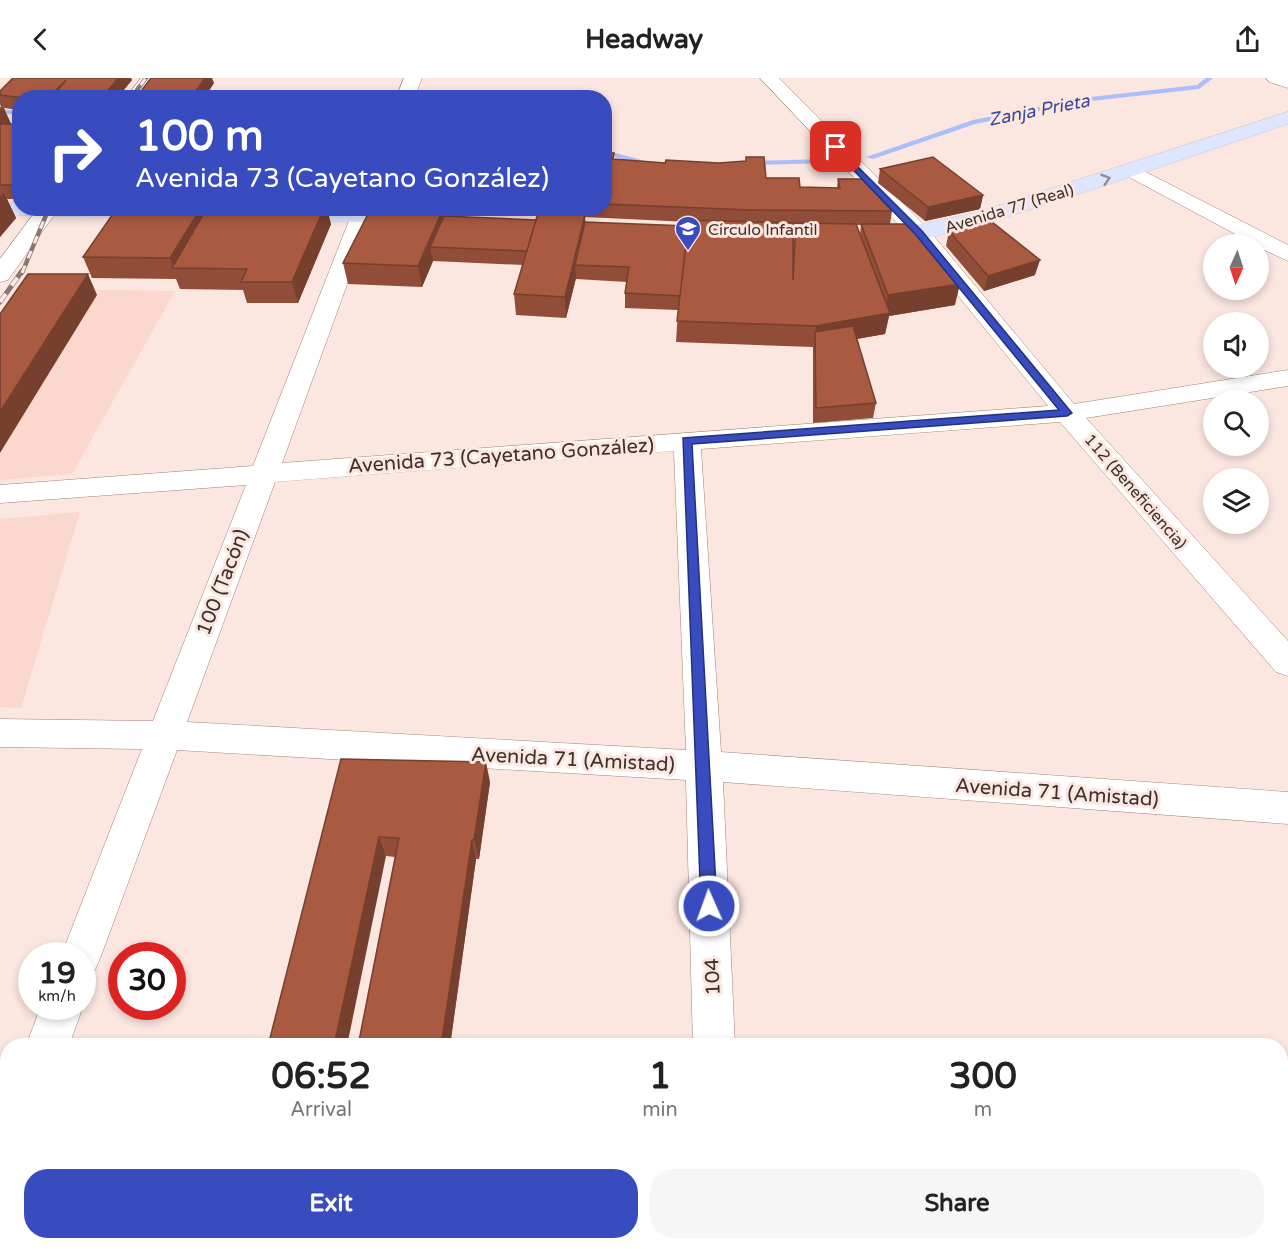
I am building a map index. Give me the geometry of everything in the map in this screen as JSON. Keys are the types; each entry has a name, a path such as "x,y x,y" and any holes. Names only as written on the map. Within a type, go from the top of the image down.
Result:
{"main road":[{"name":"Avenida 77 (Real)","path":"848,234 919,233 958,225 1132,171 1288,117"},
{"path":"413,216 432,218"}],"street":[{"name":"112 (Beneficiencia)","path":"769,78 919,233 1067,413 1288,663"},
{"path":"1275,78 1288,83"},
{"path":"1132,171 1288,254"},
{"path":"0,274 44,216"},
{"name":"100 (Tacón)","path":"86,942 362,216"},
{"name":"Avenida 73 (Cayetano González)","path":"0,494 264,472 1067,413 1288,378"},
{"name":"104","path":"687,441 704,766 714,1038"},
{"name":"Avenida 71 (Amistad)","path":"0,733 164,735 704,766 1288,808"},
{"path":"50,1038 57,1020"}],"shaded area":[{"path":"37,289 175,291 72,474 0,480 0,341"},
{"path":"80,512 21,708 0,707 0,519"}],"building":[{"path":"13,78 118,78 108,90 58,90 66,80 56,90 12,90 12,96 0,95 0,91"},
{"path":"151,78 205,78 197,90 142,90"},
{"path":"0,124 12,124 12,185 0,185"},
{"path":"612,153 614,153 613,159 665,163 666,160 719,163 746,161 746,157 764,157 766,178 799,178 800,187 840,188 838,179 862,179 892,211 750,210 612,204"},
{"path":"933,157 983,195 928,207 880,169"},
{"path":"111,216 196,216 170,258 83,257"},
{"path":"202,216 321,216 292,282 241,282 247,269 172,268"},
{"path":"367,216 440,216 418,266 343,263"},
{"path":"444,216 536,220 527,251 430,247"},
{"path":"537,216 585,216 565,297 514,294"},
{"path":"987,218 1040,260 988,276 949,231"},
{"path":"689,220 793,223 793,280 796,223 856,224 890,313 816,326 677,321"},
{"path":"585,222 688,226 680,296 625,293 629,267 575,265"},
{"path":"861,224 907,224 960,284 888,295"},
{"path":"28,274 88,274 0,412 0,314"},
{"path":"853,326 876,403 816,408 815,332"},
{"path":"341,759 486,762 442,1038 360,1038 399,838 379,837 336,1038 270,1038"}],"waterway":[{"name":"Zanja Prieta","path":"870,157 973,122 1091,99 1199,87 1210,78"},
{"name":"Zanja Prieta","path":"0,111 12,112"},
{"name":"Zanja Prieta","path":"612,154 650,165"},
{"name":"Zanja Prieta","path":"748,163 827,161"}],"railway":[{"path":"137,90 146,78"},
{"path":"22,273 46,216"},
{"path":"0,302 22,271"}],"place":[{"name":"Circulo Infantil","path":"688,252"}],"route":[{"path":"709,906 687,441 1067,413 919,233 836,147"}]}
